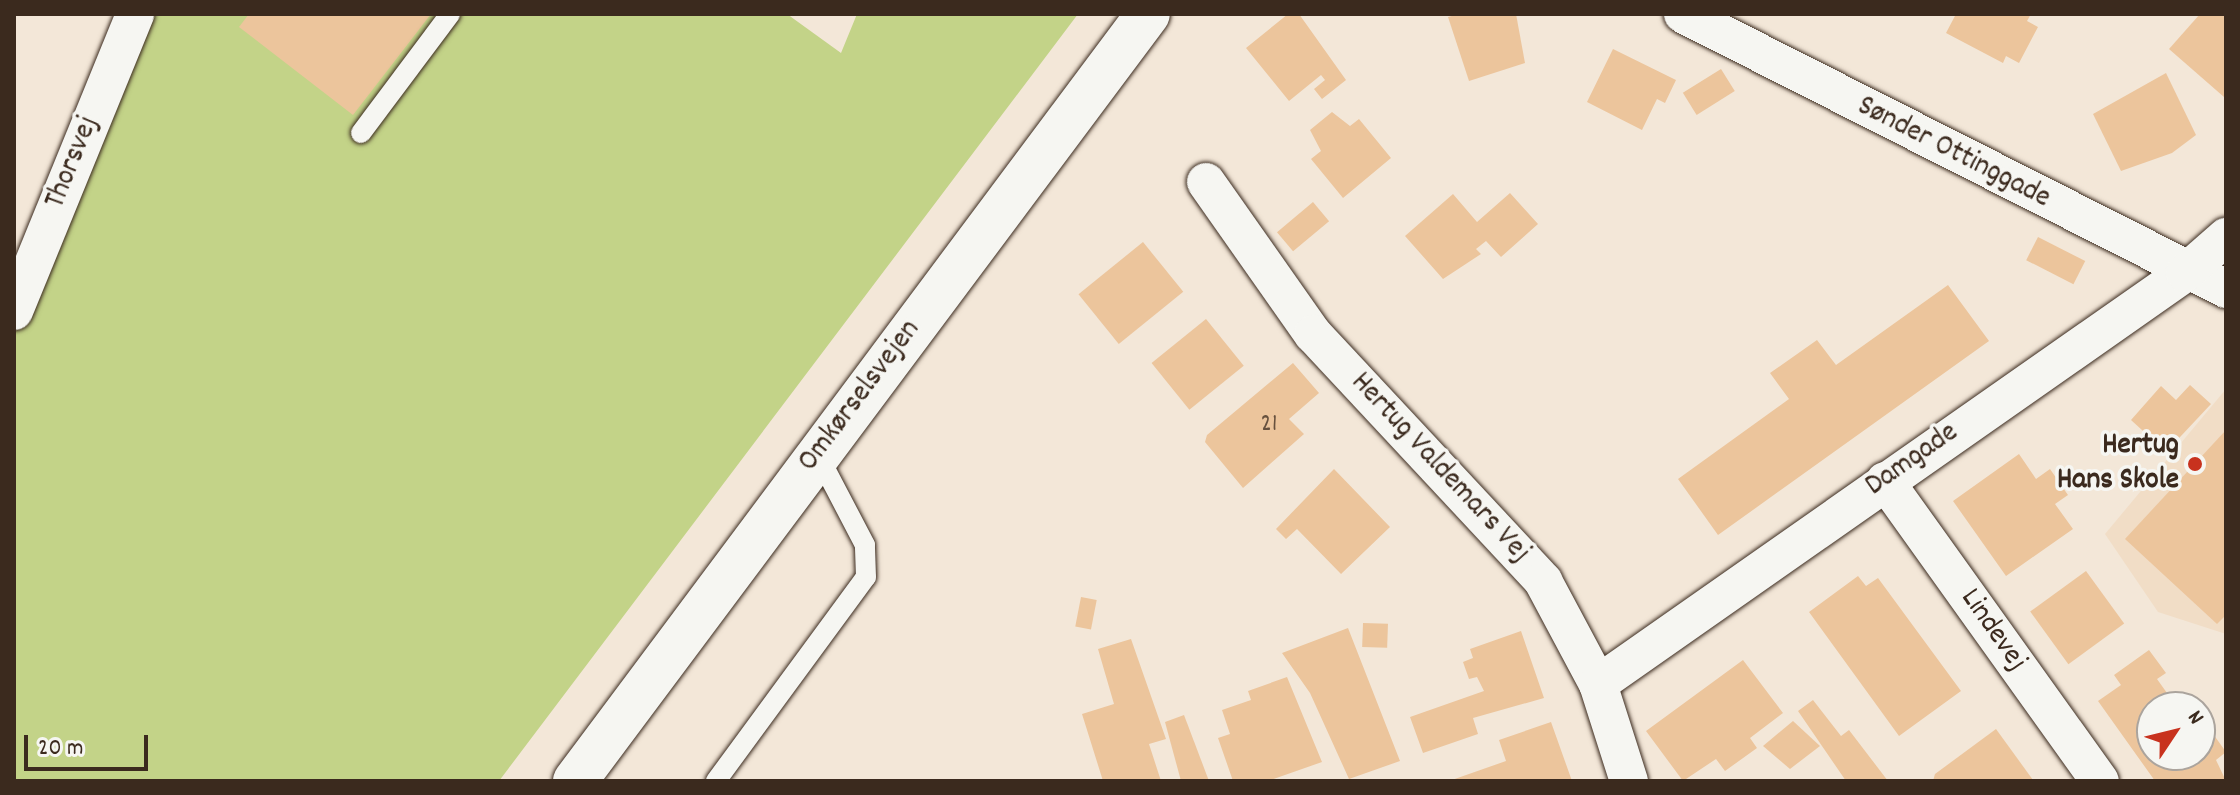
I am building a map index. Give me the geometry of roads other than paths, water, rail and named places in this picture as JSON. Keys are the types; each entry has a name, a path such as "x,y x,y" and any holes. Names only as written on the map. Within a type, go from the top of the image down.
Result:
{"main road":[{"name":"Omkørselsvejen","path":"575,781 1148,14"}],"street":[{"name":"Thorsvej","path":"14,311 135,14"},
{"name":"Sønder Ottinggade","path":"1683,14 2185,273 2226,289"},
{"name":"Hertug Valdemars Vej","path":"1206,182 1313,334 1543,581 1598,684 1629,781"},
{"name":"Damgade","path":"1598,684 2185,273 2226,237"},
{"name":"Lindevej","path":"1885,481 2100,781"}],"lane":[{"path":"361,133 450,14"},
{"path":"716,781 866,577 865,545 818,455"}],"place":[{"name":"Hertug Hans Skole","path":"2195,464"}]}
